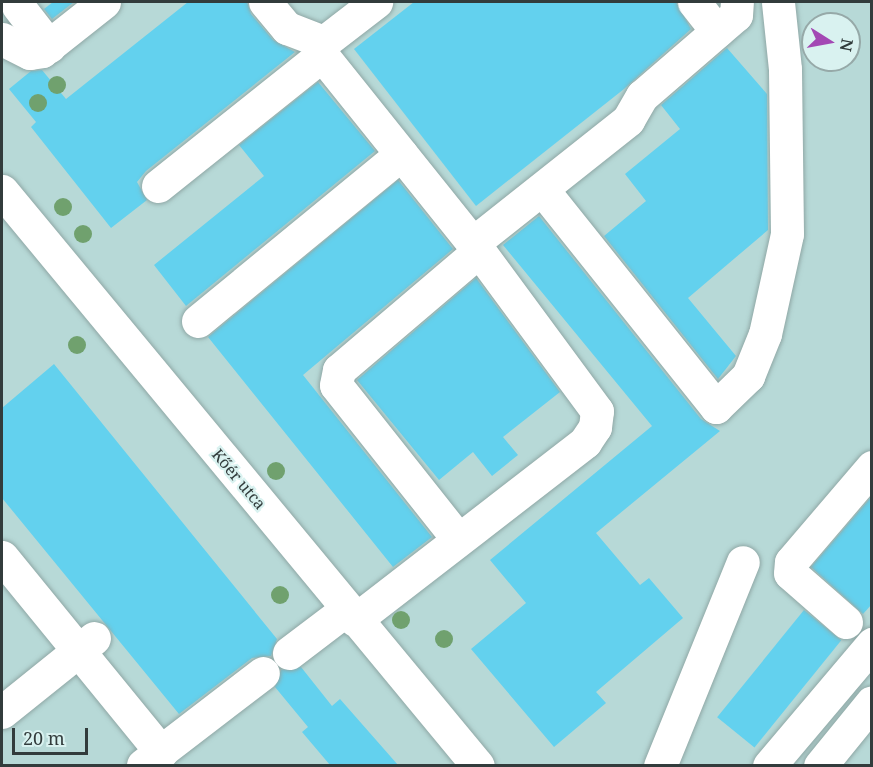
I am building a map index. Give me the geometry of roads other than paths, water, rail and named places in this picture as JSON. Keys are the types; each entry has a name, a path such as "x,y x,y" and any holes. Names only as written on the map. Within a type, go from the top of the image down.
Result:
{"street":[{"path":"265,2 287,28 323,49 401,154 476,247 597,411 596,427 585,442 351,615 289,653"},
{"path":"158,186 376,2"},
{"path":"694,2 717,31"},
{"path":"458,538 336,385 339,370 542,189 628,120 642,96 736,15 737,2"},
{"path":"542,189 716,407 748,376 765,334 787,234 785,69 778,2"},
{"path":"21,7 81,15"},
{"path":"2,39 30,53 81,15"},
{"path":"198,321 401,154"},
{"name":"Kőér utca","path":"2,191 351,615 478,765"},
{"path":"846,622 790,573 791,562 872,467"},
{"path":"2,557 86,644 152,759 263,674"},
{"path":"660,765 744,562"},
{"path":"2,712 86,644"},
{"path":"769,765 872,644"},
{"path":"820,765 872,702"}]}
